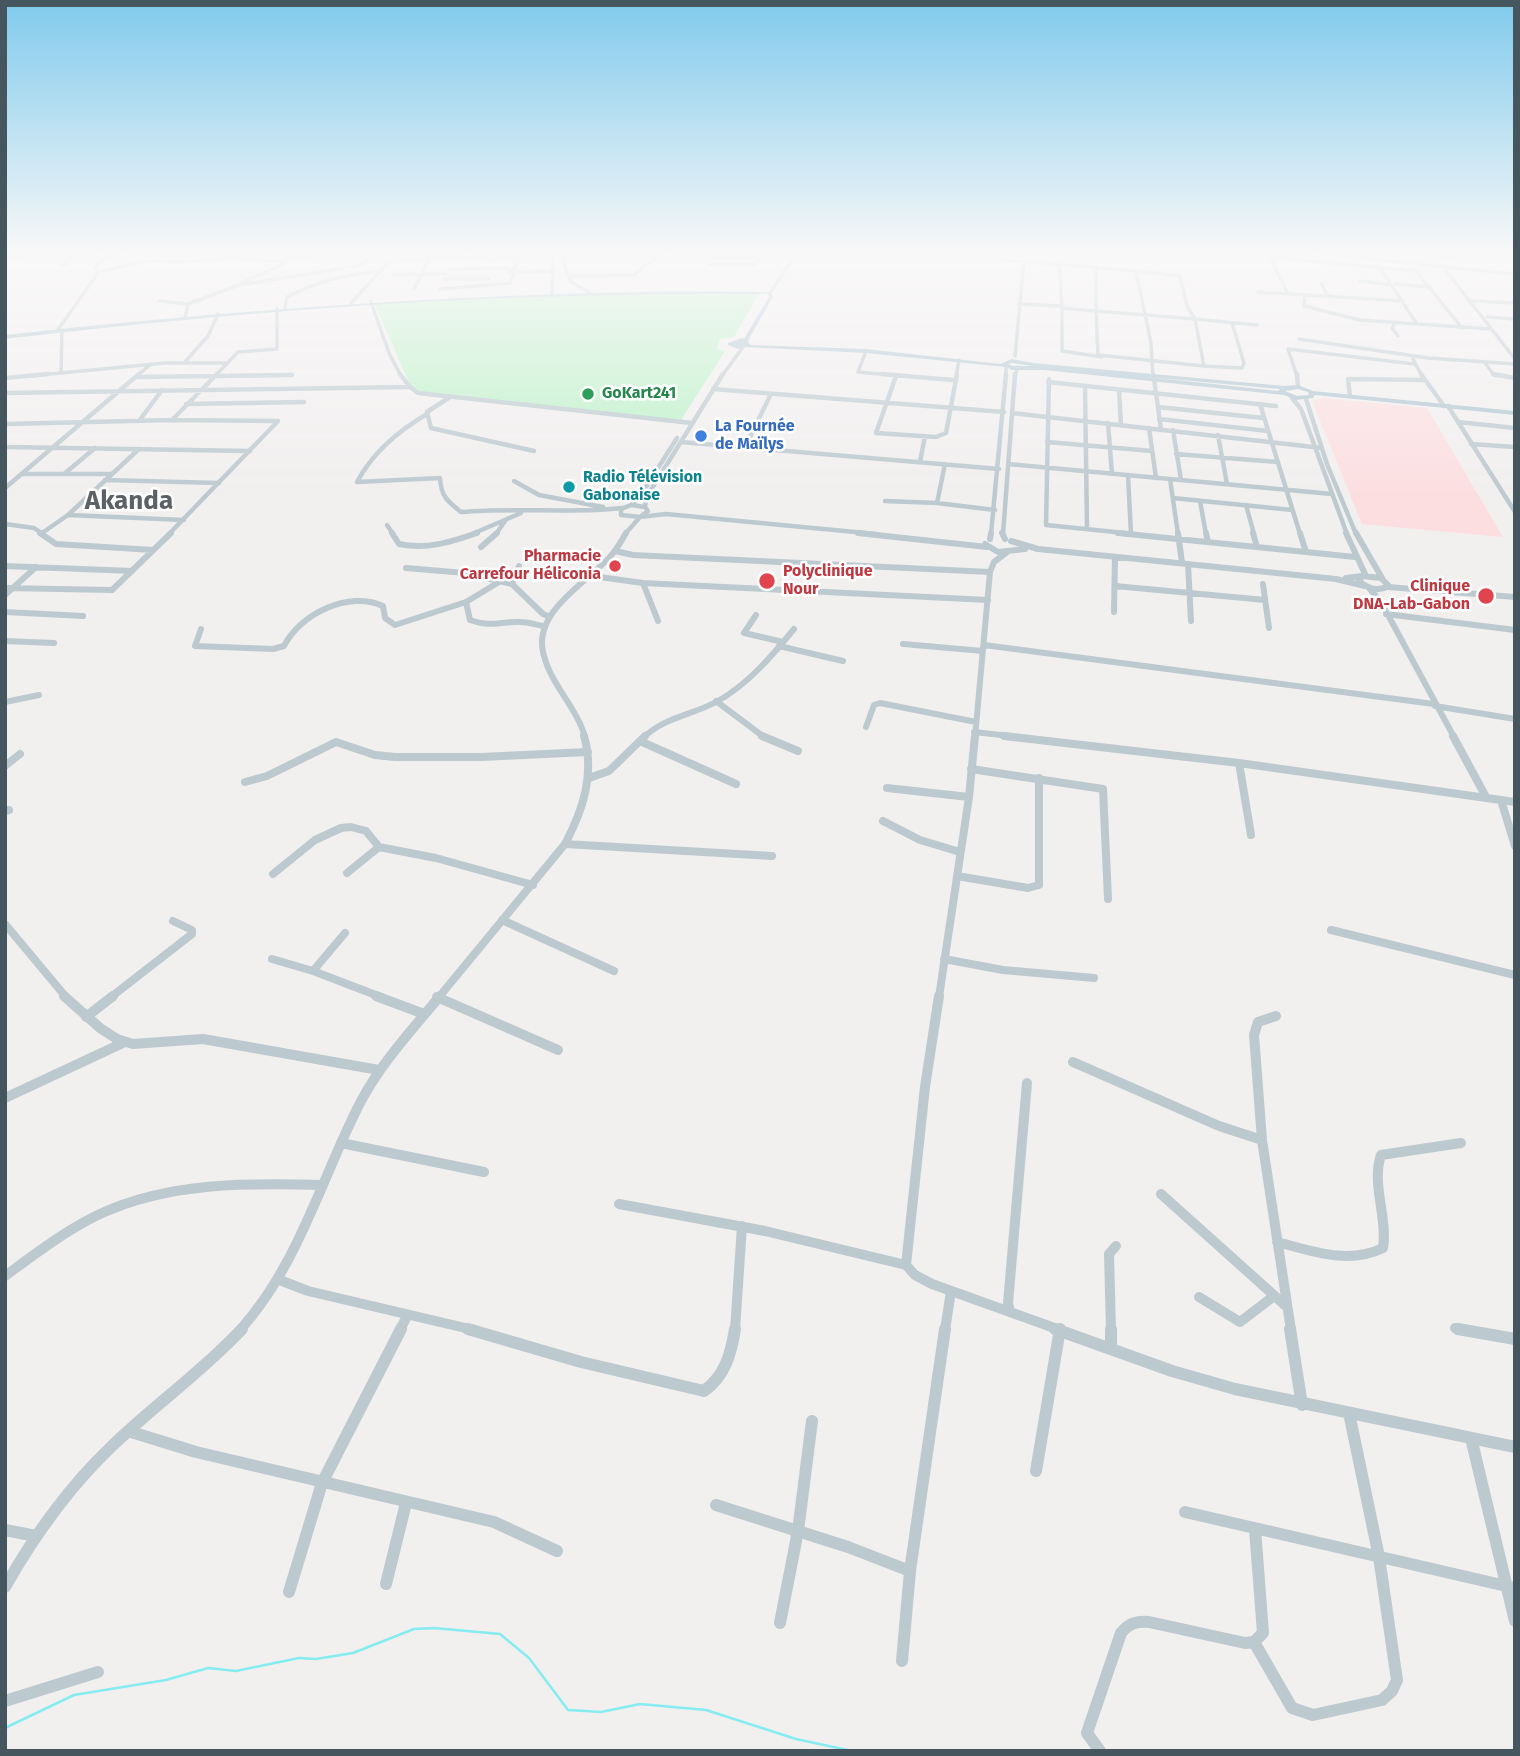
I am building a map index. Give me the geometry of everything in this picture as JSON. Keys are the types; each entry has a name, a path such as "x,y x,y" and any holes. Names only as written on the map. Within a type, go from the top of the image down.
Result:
{"main road":[{"path":"5,337 37,333"},
{"path":"734,343 745,333"},
{"path":"746,344 749,333"},
{"path":"734,343 1018,363 1283,391 1298,387 1310,396 1447,407"},
{"path":"746,344 866,351 1006,364"},
{"path":"1283,391 1292,398 1350,396 1515,414"}],"street":[{"path":"60,333 61,373"},
{"path":"184,363 209,333"},
{"path":"172,419 238,352 276,349 276,333"},
{"path":"381,333 408,387 418,393 689,423"},
{"path":"906,1265 925,1087 969,797 990,572 994,562 1014,547 1002,531 1019,333"},
{"path":"1062,333 1062,351 1105,358 1242,369 1244,363 1235,333"},
{"path":"1097,333 1098,355 1105,358"},
{"path":"1149,333 1161,429"},
{"path":"1198,333 1204,366"},
{"path":"1494,333 1515,359"},
{"path":"1500,333 1515,351"},
{"path":"1299,340 1414,356 1515,365"},
{"path":"5,1587 36,1536 86,1473 128,1431 244,1326 277,1279 301,1235 363,1096 379,1069 565,844 580,814 589,778 588,752 583,731 542,655 540,639 547,622 615,551 632,523 648,512 646,498 681,442 734,343"},
{"path":"623,512 639,498 737,352 746,344"},
{"path":"1298,387 1297,371 1288,349 1414,364"},
{"path":"866,351 858,372 953,380"},
{"path":"1414,356 1414,364 1458,422 1515,512"},
{"path":"895,376 876,433 936,437 946,433 953,380 959,360"},
{"path":"5,378 151,364 225,363"},
{"path":"1485,363 1494,375 1515,378"},
{"path":"5,488 151,364"},
{"path":"994,562 985,544 989,540 995,510 1006,364"},
{"path":"137,377 292,375"},
{"path":"1350,396 1348,379 1425,380"},
{"path":"1276,406 1049,381 1045,525 1355,557"},
{"path":"1084,386 1087,529"},
{"path":"5,393 408,387"},
{"path":"713,389 1004,412"},
{"path":"139,421 162,390"},
{"path":"1119,390 1121,425"},
{"path":"745,447 771,394"},
{"path":"1310,396 1322,448 1366,555 1389,584 1381,602"},
{"path":"450,397 392,438 373,457 357,482 440,478 441,493 457,510 583,512 607,508"},
{"path":"1292,398 1298,403 1364,576"},
{"path":"186,404 304,402"},
{"path":"1260,404 1306,552"},
{"path":"1158,407 1263,418"},
{"path":"1012,413 1322,448"},
{"path":"427,414 431,428 435,430 534,452"},
{"path":"5,424 172,419 278,421 184,520 112,590 5,588"},
{"path":"1159,419 1268,431"},
{"path":"1458,422 1515,428"},
{"path":"1108,423 1112,474"},
{"path":"1149,428 1156,478"},
{"path":"1173,430 1181,480"},
{"path":"1218,435 1227,484"},
{"path":"920,462 925,436"},
{"path":"681,442 999,469"},
{"path":"1047,442 1152,452"},
{"path":"1471,444 1515,447"},
{"path":"5,447 250,451"},
{"path":"64,474 95,448"},
{"path":"42,533 68,515 139,449"},
{"path":"1176,454 1278,462"},
{"path":"937,503 944,464"},
{"path":"1008,464 1332,494"},
{"path":"22,474 111,474"},
{"path":"1128,475 1131,534"},
{"path":"1170,479 1178,538 1190,593 1191,621"},
{"path":"106,480 219,483"},
{"path":"514,481 539,495 642,517 666,514"},
{"path":"1173,498 1292,510"},
{"path":"885,501 937,503 995,510"},
{"path":"1200,501 1208,542"},
{"path":"631,505 666,514 956,542 1008,551 1038,549 1336,579 1367,587 1414,587 1515,597"},
{"path":"1246,505 1257,547"},
{"path":"387,525 399,544 407,547 448,541 523,512"},
{"path":"623,512 629,531"},
{"path":"68,515 184,520"},
{"path":"481,547 495,536 506,520"},
{"path":"5,524 21,524 42,533 56,544 153,550"},
{"path":"956,542 1008,540 1038,549"},
{"path":"615,551 642,556 990,572"},
{"path":"1114,612 1115,556"},
{"path":"512,584 519,565"},
{"path":"5,566 132,571"},
{"path":"5,595 36,567"},
{"path":"406,568 465,573 512,584 543,614 547,622"},
{"path":"592,576 643,583 988,600"},
{"path":"1364,576 1359,581 1381,602 1486,797"},
{"path":"1336,579 1364,576 1414,587"},
{"path":"201,629 195,646 264,650 284,646 294,629 346,602 377,602 383,606 385,618 395,625 466,602 499,582"},
{"path":"643,583 658,621"},
{"path":"1263,583 1269,628"},
{"path":"1115,586 1265,600"},
{"path":"466,602 470,620 485,627 547,622"},
{"path":"5,612 83,616"},
{"path":"1386,614 1515,630"},
{"path":"756,615 744,634 843,661"},
{"path":"589,778 613,769 659,726 716,701 749,679 794,629"},
{"path":"5,641 54,643"},
{"path":"904,644 983,648 1435,705 1515,719"},
{"path":"5,702 39,695"},
{"path":"716,701 764,739 783,748 798,751"},
{"path":"866,727 874,705 880,703 975,727 1515,802"},
{"path":"640,741 736,784"},
{"path":"245,782 267,776 336,742 376,755 395,757 481,757 588,752"},
{"path":"5,766 20,754"},
{"path":"1239,763 1251,835"},
{"path":"971,769 1103,789 1108,899"},
{"path":"957,876 1028,888 1039,886 1040,778"},
{"path":"887,788 969,797"},
{"path":"1501,800 1515,846"},
{"path":"883,821 920,840 961,852"},
{"path":"273,874 302,848 341,828 362,828 379,847 436,858 533,884"},
{"path":"565,844 772,856"},
{"path":"347,873 379,847"},
{"path":"502,920 614,971"},
{"path":"86,1017 192,934 188,926 173,921"},
{"path":"5,924 33,960 86,1017 125,1042 135,1044 182,1038 203,1039 379,1069"},
{"path":"1331,930 1515,975"},
{"path":"313,971 345,933"},
{"path":"272,959 313,971 424,1014"},
{"path":"944,959 1003,970 1094,978"},
{"path":"437,997 558,1050"},
{"path":"1276,1016 1258,1022 1254,1035 1262,1140 1301,1405"},
{"path":"5,1098 125,1042"},
{"path":"1073,1062 1219,1126 1262,1140"},
{"path":"1010,1312 1008,1303 1027,1083"},
{"path":"341,1143 484,1172"},
{"path":"1277,1242 1352,1257 1367,1257 1375,1253 1383,1248 1387,1228 1377,1165 1381,1155 1461,1143"},
{"path":"5,1276 86,1222 118,1207 152,1196 246,1183 322,1185"},
{"path":"1161,1194 1287,1307"},
{"path":"620,1204 742,1226 906,1265 912,1273 924,1280 951,1291 1172,1371 1301,1405 1515,1447"},
{"path":"277,1279 308,1291 446,1322 581,1362 704,1391 714,1388 720,1381 737,1323 742,1226"},
{"path":"1111,1348 1110,1254 1116,1245"},
{"path":"902,1661 910,1571 951,1291"},
{"path":"1199,1297 1240,1322 1274,1296"},
{"path":"289,1592 322,1483 407,1315"},
{"path":"1455,1328 1515,1339"},
{"path":"1036,1471 1060,1329"},
{"path":"1254,1642 1292,1709 1313,1715 1382,1700 1392,1691 1397,1680 1379,1557 1349,1413"},
{"path":"780,1623 798,1531 812,1421"},
{"path":"128,1431 196,1452 494,1522 557,1551"},
{"path":"1471,1438 1511,1588 1515,1621"},
{"path":"386,1584 406,1503"},
{"path":"716,1505 910,1571"},
{"path":"1185,1512 1511,1588"},
{"path":"5,1530 36,1536"},
{"path":"1100,1751 1087,1732 1121,1633 1127,1625 1136,1621 1149,1622 1245,1643 1254,1642 1263,1633 1255,1530"},
{"path":"5,1701 98,1672"}],"shaded area":[{"path":"1323,398 1427,408 1503,537 1362,524 1312,401"}],"green space":[{"path":"387,333 736,333 734,337 720,339 717,349 725,351 681,420 422,393 411,387"}],"waterway":[{"path":"5,1728 74,1695 166,1680 208,1668 236,1671 299,1658 316,1659 353,1653 414,1629 434,1628 500,1634 529,1658 568,1710 601,1712 640,1704 706,1710 796,1739 852,1751"}],"place":[{"name":"GoKart241","path":"588,394"},
{"name":"La Fournée de Maïlys","path":"701,436"},
{"name":"Radio Télévision Gabonaise","path":"569,487"},
{"name":"Pharmacie Carrefour Héliconia","path":"615,566"},
{"name":"Polyclinique Nour","path":"767,581"},
{"name":"Clinique DNA-Lab-Gabon","path":"1486,596"}],"district":[{"name":"Akanda","path":"129,502"}]}
